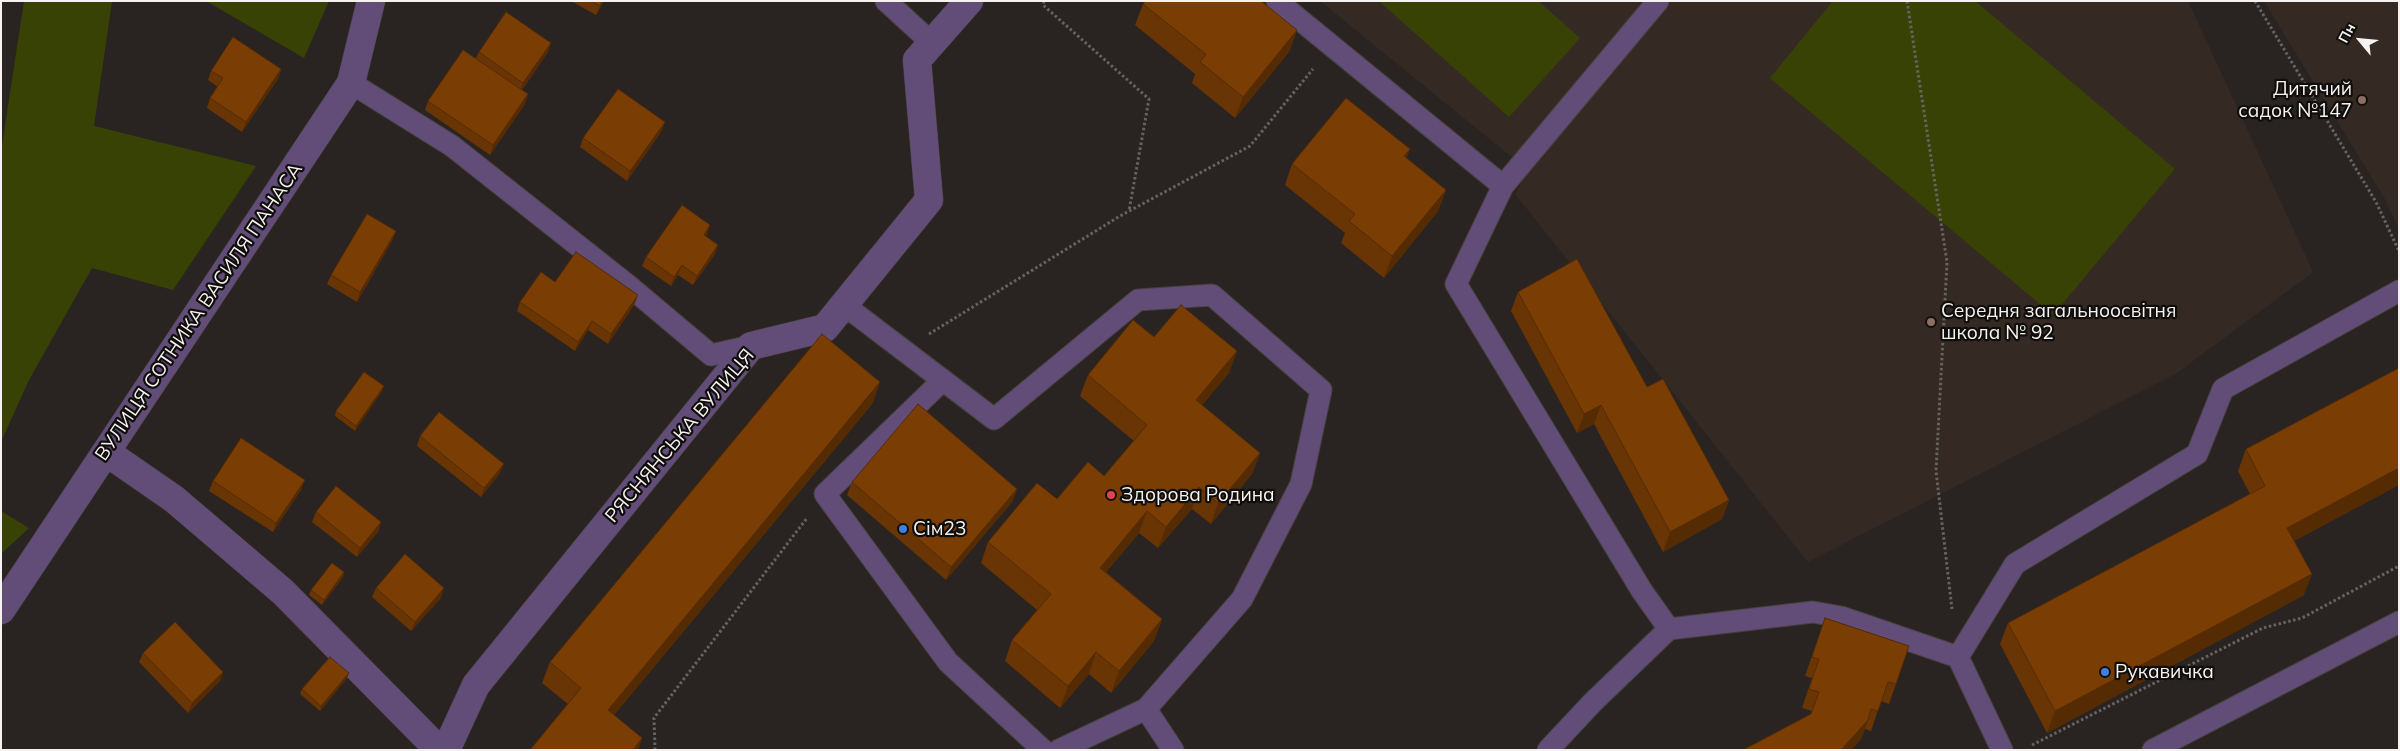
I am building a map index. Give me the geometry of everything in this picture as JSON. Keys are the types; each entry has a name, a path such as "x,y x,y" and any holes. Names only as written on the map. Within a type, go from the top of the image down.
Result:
{"street":[{"name":"ВУЛИЦЯ СОТНИКА ВАСИЛЯ ПАНАСА","path":"1,610 351,83 371,1"},
{"name":"РЯСНЯНСЬКА ВУЛИЦЯ","path":"446,750 476,685 751,346 825,328 929,200 917,60 933,44 968,1"},
{"path":"106,452 174,499 283,592 438,750"}],"lane":[{"path":"886,1 933,44"},
{"path":"1277,1 1503,186"},
{"path":"1658,1 1503,186 1456,284 1637,583 1669,629"},
{"path":"351,83 452,146 629,286 711,355 751,346"},
{"path":"1958,657 2015,564 2197,454 2223,389 2399,291"},
{"path":"844,305 994,419 1138,300 1212,295 1321,390 1301,484 1242,599 1146,709 1059,750"},
{"path":"943,380 825,494 948,662 1043,750"},
{"path":"1548,750 1593,702 1669,629 1812,612 1841,617 1958,657 2002,750"},
{"path":"2153,750 2399,622"},
{"path":"1146,709 1172,750"}],"path":[{"path":"1044,1 1043,5 1149,99 1129,212"},
{"path":"1907,1 1947,262 1936,471 1958,657"},
{"path":"2255,1 2376,202 2399,250"},
{"path":"903,350 1129,212 1250,146 1332,46"},
{"path":"655,750 654,718 825,494"},
{"path":"2031,745 2263,628 2302,618 2399,566"}],"shaded area":[{"name":"Середня загальноосвітня школа № 92","path":"1320,1 2188,1 2313,272 2177,373 1808,562 1515,194 1529,171"},
{"name":"Дитячий садок №147","path":"2264,1 2399,1 2399,230 2385,199"}],"green space":[{"path":"24,1 112,1 94,126 256,166 173,290 92,268 29,380 1,442 1,152"},
{"path":"206,1 329,1 304,58"},
{"path":"1379,1 1538,1 1580,38 1509,117"},
{"path":"1833,1 1975,1 2175,169 2053,315 1770,78"},
{"path":"1,511 29,528 1,554"}],"building":[{"path":"591,1 602,1 600,6"},
{"path":"1145,1 1261,1 1297,30 1243,97 1200,62 1206,54 1143,4"},
{"path":"506,12 551,43 523,83 479,52"},
{"path":"233,37 281,69 246,122 210,98 223,78 211,71"},
{"path":"463,50 528,94 493,145 428,101"},
{"path":"618,89 665,122 630,171 583,138"},
{"path":"1346,98 1410,149 1404,156 1446,190 1392,256 1349,221 1355,214 1292,164"},
{"path":"682,205 710,225 704,235 718,245 697,276 682,265 674,277 646,257"},
{"path":"367,214 396,231 360,292 331,275"},
{"path":"576,252 638,295 611,334 592,321 578,342 520,302 541,272 555,282"},
{"path":"1577,259 1647,387 1663,379 1729,500 1670,532 1601,405 1584,414 1518,292"},
{"path":"1181,305 1237,351 1196,400 1260,453 1218,503 1199,487 1166,527 1147,511 1100,568 1162,619 1119,671 1096,652 1068,686 1012,640 1051,594 988,542 1037,483 1057,499 1088,462 1104,476 1147,425 1088,375 1133,320 1154,337"},
{"path":"822,334 880,382 608,710 642,738 633,750 530,750 581,688 550,662"},
{"path":"2399,368 2399,468 2287,528 2312,574 2055,711 2008,623 2265,486 2246,449"},
{"path":"364,372 384,386 356,426 336,411"},
{"path":"918,404 1017,489 951,567 852,482"},
{"path":"439,412 504,464 484,488 420,436"},
{"path":"241,438 305,480 276,523 213,481"},
{"path":"336,486 381,522 360,548 316,512"},
{"path":"405,554 444,588 415,622 376,588"},
{"path":"332,563 344,572 324,600 311,590"},
{"path":"1825,618 1909,646 1896,684 1888,682 1878,711 1871,709 1868,720 1841,750 1743,750 1811,714 1819,692 1809,689 1819,659 1812,657"},
{"path":"175,622 223,672 192,703 143,653"},
{"path":"330,657 349,673 321,706 302,689"}],"place":[{"name":"Дитячий садок №147","path":"2362,100"},
{"name":"Середня загальноосвітня школа № 92","path":"1931,322"},
{"name":"Здорова Родина","path":"1111,495"},
{"name":"Сім23","path":"903,529"},
{"name":"Рукавичка","path":"2105,672"}]}
